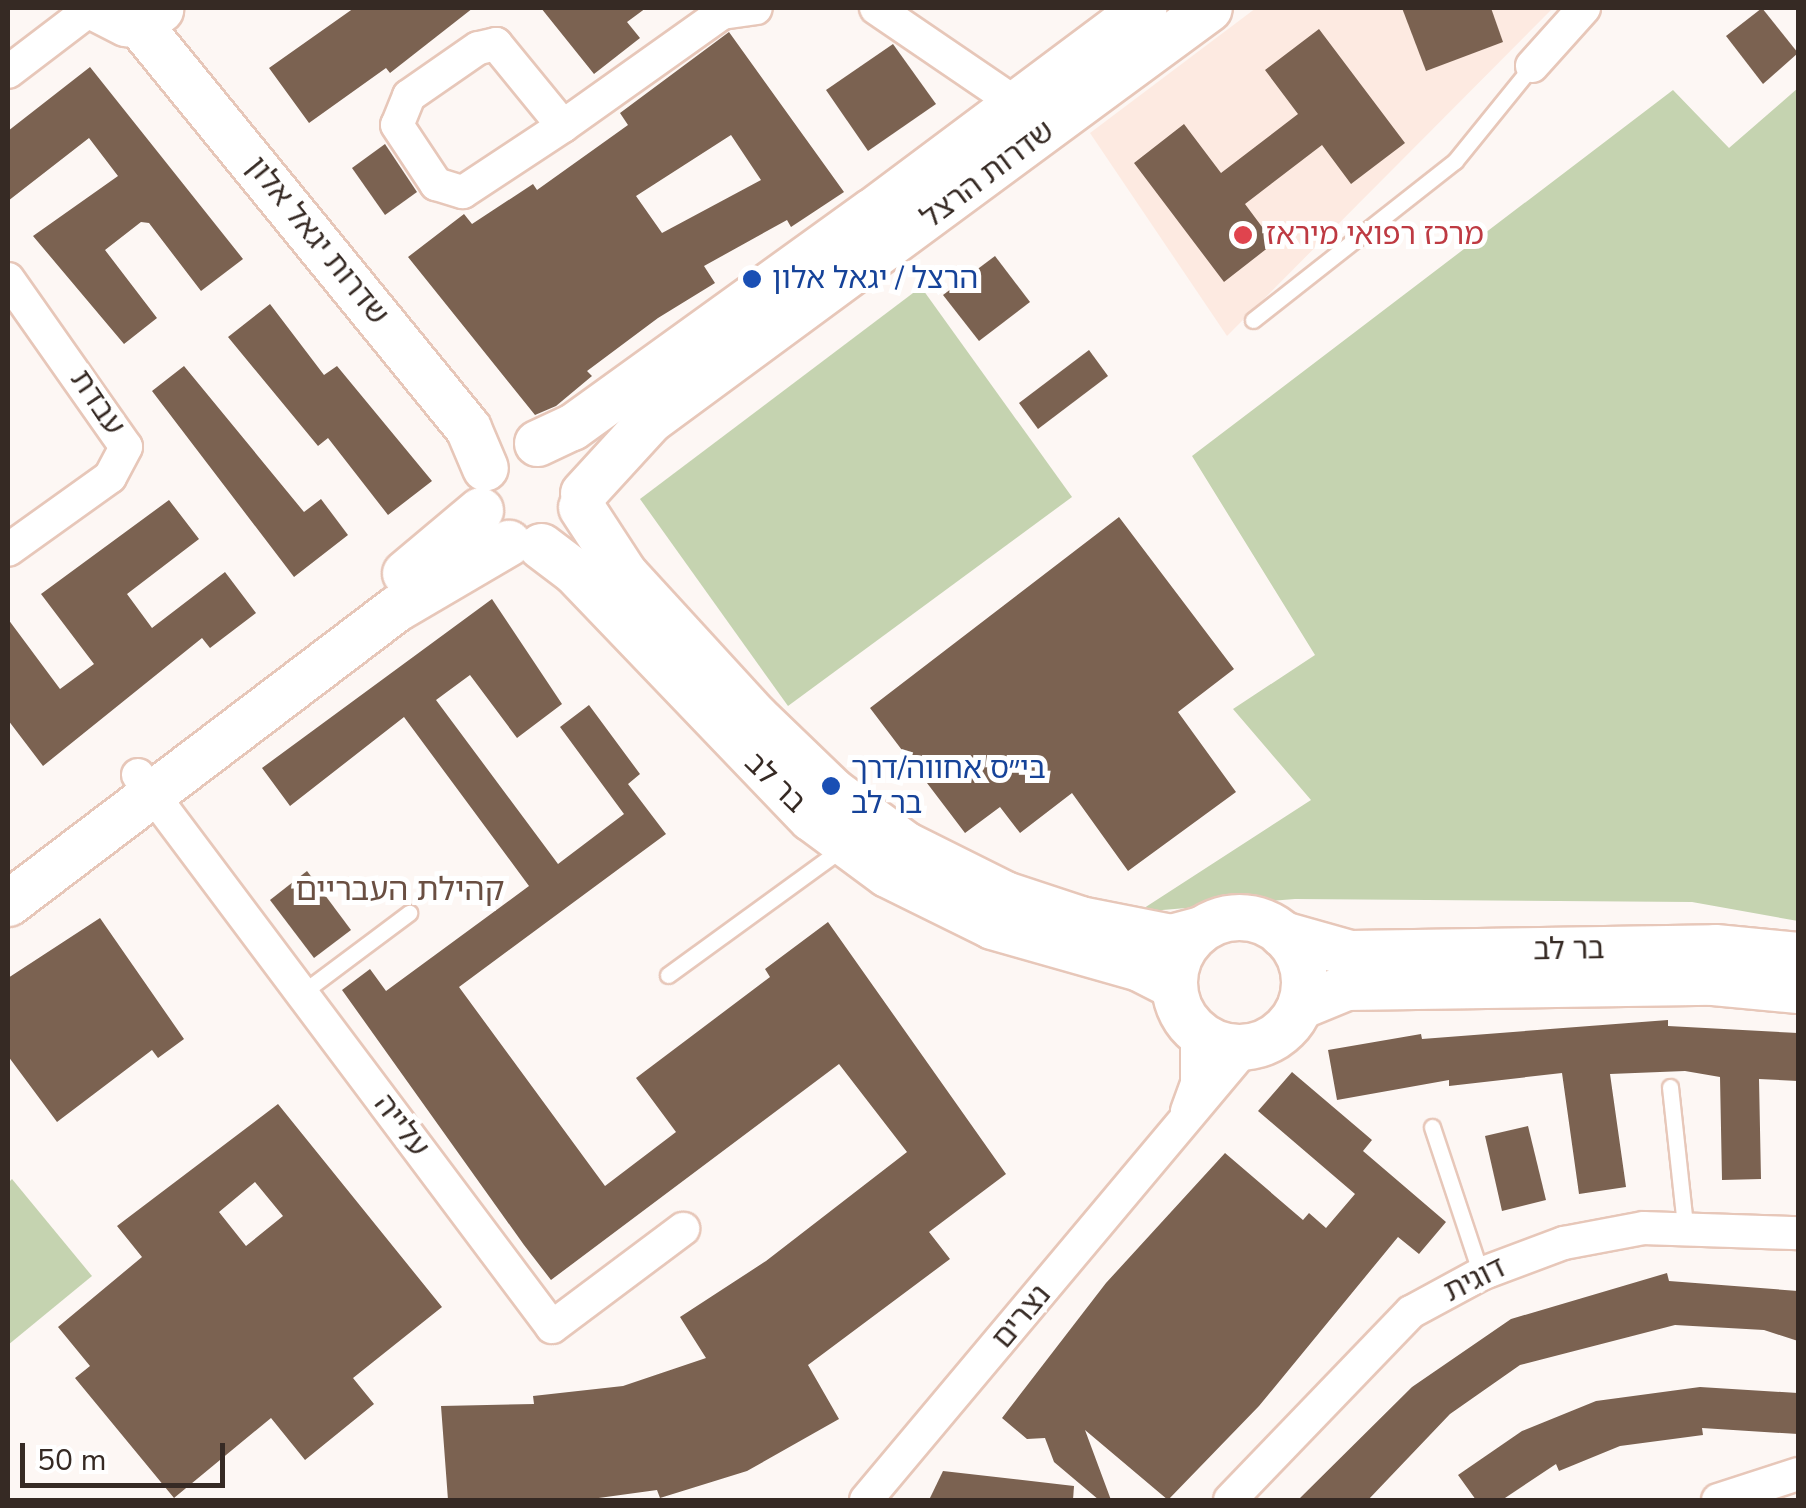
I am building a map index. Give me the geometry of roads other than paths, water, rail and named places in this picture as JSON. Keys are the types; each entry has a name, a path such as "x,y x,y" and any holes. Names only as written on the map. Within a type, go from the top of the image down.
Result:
{"street":[{"path":"563,126 496,44 478,48 409,96 397,125 436,184 463,192 563,126 722,13 756,8"},
{"path":"876,8 1033,115"},
{"name":"שדרות הרצל","path":"582,500 650,420 1033,115 1144,8"},
{"name":"שדרות הרצל","path":"533,443 572,427 1033,115 1209,8"},
{"path":"1532,66 1584,8"},
{"path":"8,72 131,10"},
{"name":"שדרות יגאל אלון","path":"131,10 492,415 533,443"},
{"name":"שדרות יגאל אלון","path":"131,10 468,428 504,517"},
{"name":"עבדת","path":"8,279 126,447 110,477 8,550"},
{"path":"533,443 574,466 582,500 564,536 504,517 505,449 533,443"},
{"name":"בר לב","path":"582,500 624,573 756,718 834,791 905,844 1006,894 1080,919 1171,937 1201,929"},
{"path":"8,874 145,784 504,517"},
{"name":"בר לב","path":"504,517 574,572 732,742 848,845 887,874 992,926 1139,968 1174,985"},
{"path":"8,903 145,784"},
{"name":"עלייה","path":"145,784 552,1328 683,1229"},
{"path":"1242,917 1282,934 1301,961 1300,1006 1271,1040 1246,1048 1226,1048 1197,1033 1179,1010 1174,985 1181,950 1201,929 1242,917"},
{"name":"בר לב","path":"1282,934 1350,953 1714,947 1798,956"},
{"name":"בר לב","path":"1300,1006 1346,988 1713,982 1798,990"},
{"name":"נצרים","path":"1179,1134 1196,1084 1197,1033"},
{"name":"נצרים","path":"866,1500 1179,1134 1246,1048"},
{"name":"דוגית","path":"1245,1496 1412,1312 1480,1274 1564,1242 1685,1226 1798,1233"},
{"path":"1718,1500 1798,1474"}],"lane":[{"path":"1253,320 1455,161 1532,66"},
{"path":"668,975 848,845"},
{"path":"302,993 409,913"},
{"path":"1670,1087 1685,1226"},
{"path":"1432,1127 1480,1274"}],"place":[{"name":"מרכז רפואי מיראז","path":"1243,235"},
{"name":"הרצל / יגאל אלון","path":"752,279"},
{"name":"בי״ס אחווה/דרך בר לב","path":"831,786"}],"district":[{"name":"קהילת העבריים","path":"400,890"}]}
